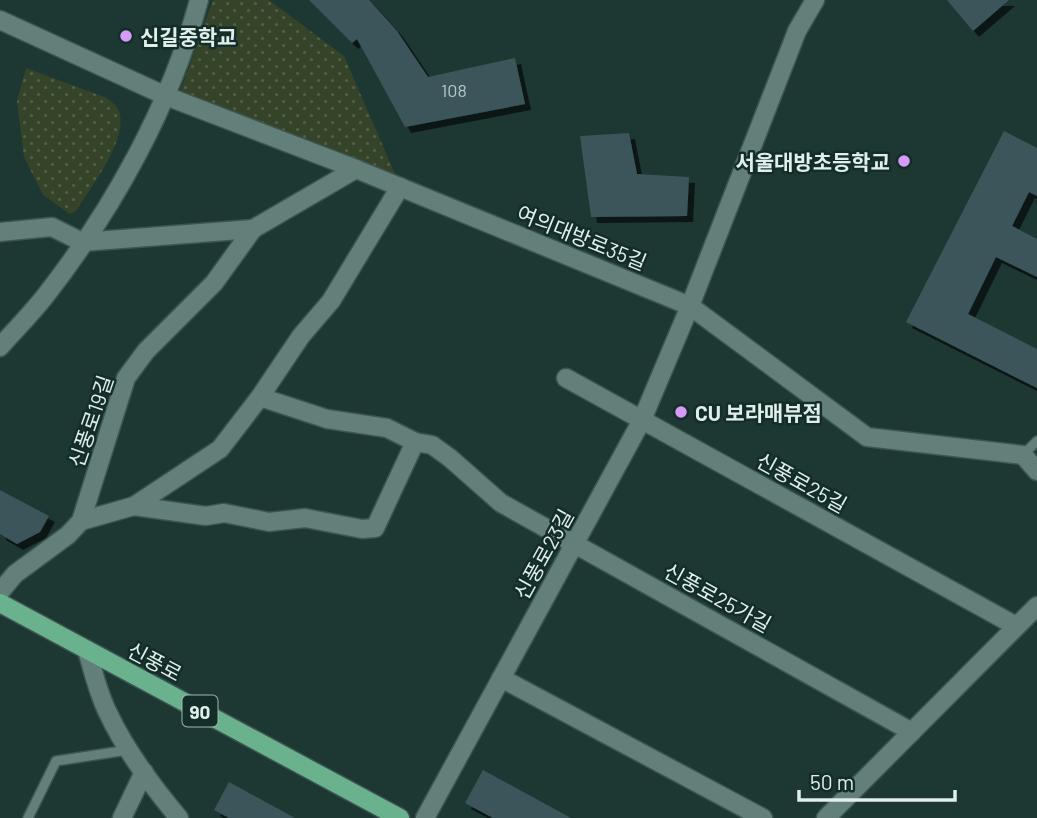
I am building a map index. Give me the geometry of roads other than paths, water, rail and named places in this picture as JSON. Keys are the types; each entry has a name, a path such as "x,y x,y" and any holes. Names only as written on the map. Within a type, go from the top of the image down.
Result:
{"main road":[{"name":"신풍로","path":"0,603 400,818"}],"street":[{"path":"0,347 46,295 104,210 137,154 166,96 189,38 199,0"},
{"name":"신풍로23길","path":"425,818 642,420 690,306 797,31 815,0"},
{"name":"여의대방로35길","path":"0,20 166,96 356,169 690,306 867,438 1023,455"},
{"path":"0,232 52,227 82,242 253,229 356,169"},
{"path":"0,592 15,574 68,535 81,521 134,506 220,449 260,397 301,336 331,301 400,187"},
{"name":"신풍로19길","path":"81,521 126,378 146,351 214,283 253,229"},
{"name":"신풍로25길","path":"566,378 1016,626"},
{"name":"신풍로25가길","path":"260,397 327,419 387,428 415,442 432,445 501,503 912,732"},
{"path":"134,506 206,516 224,513 269,522 304,518 362,529 375,528 415,442"},
{"path":"1023,455 1037,471"},
{"path":"826,818 1037,606"},
{"path":"88,650 98,690 108,713 144,772 178,818"},
{"path":"501,678 763,818"},
{"path":"122,818 144,772"}],"lane":[{"path":"1023,455 1037,441"},
{"path":"28,818 55,761 130,750"}],"place":[{"name":"신길중학교","path":"126,36"},
{"name":"서울대방초등학교","path":"904,161"},
{"name":"CU 보라매뷰점","path":"681,412"}]}
